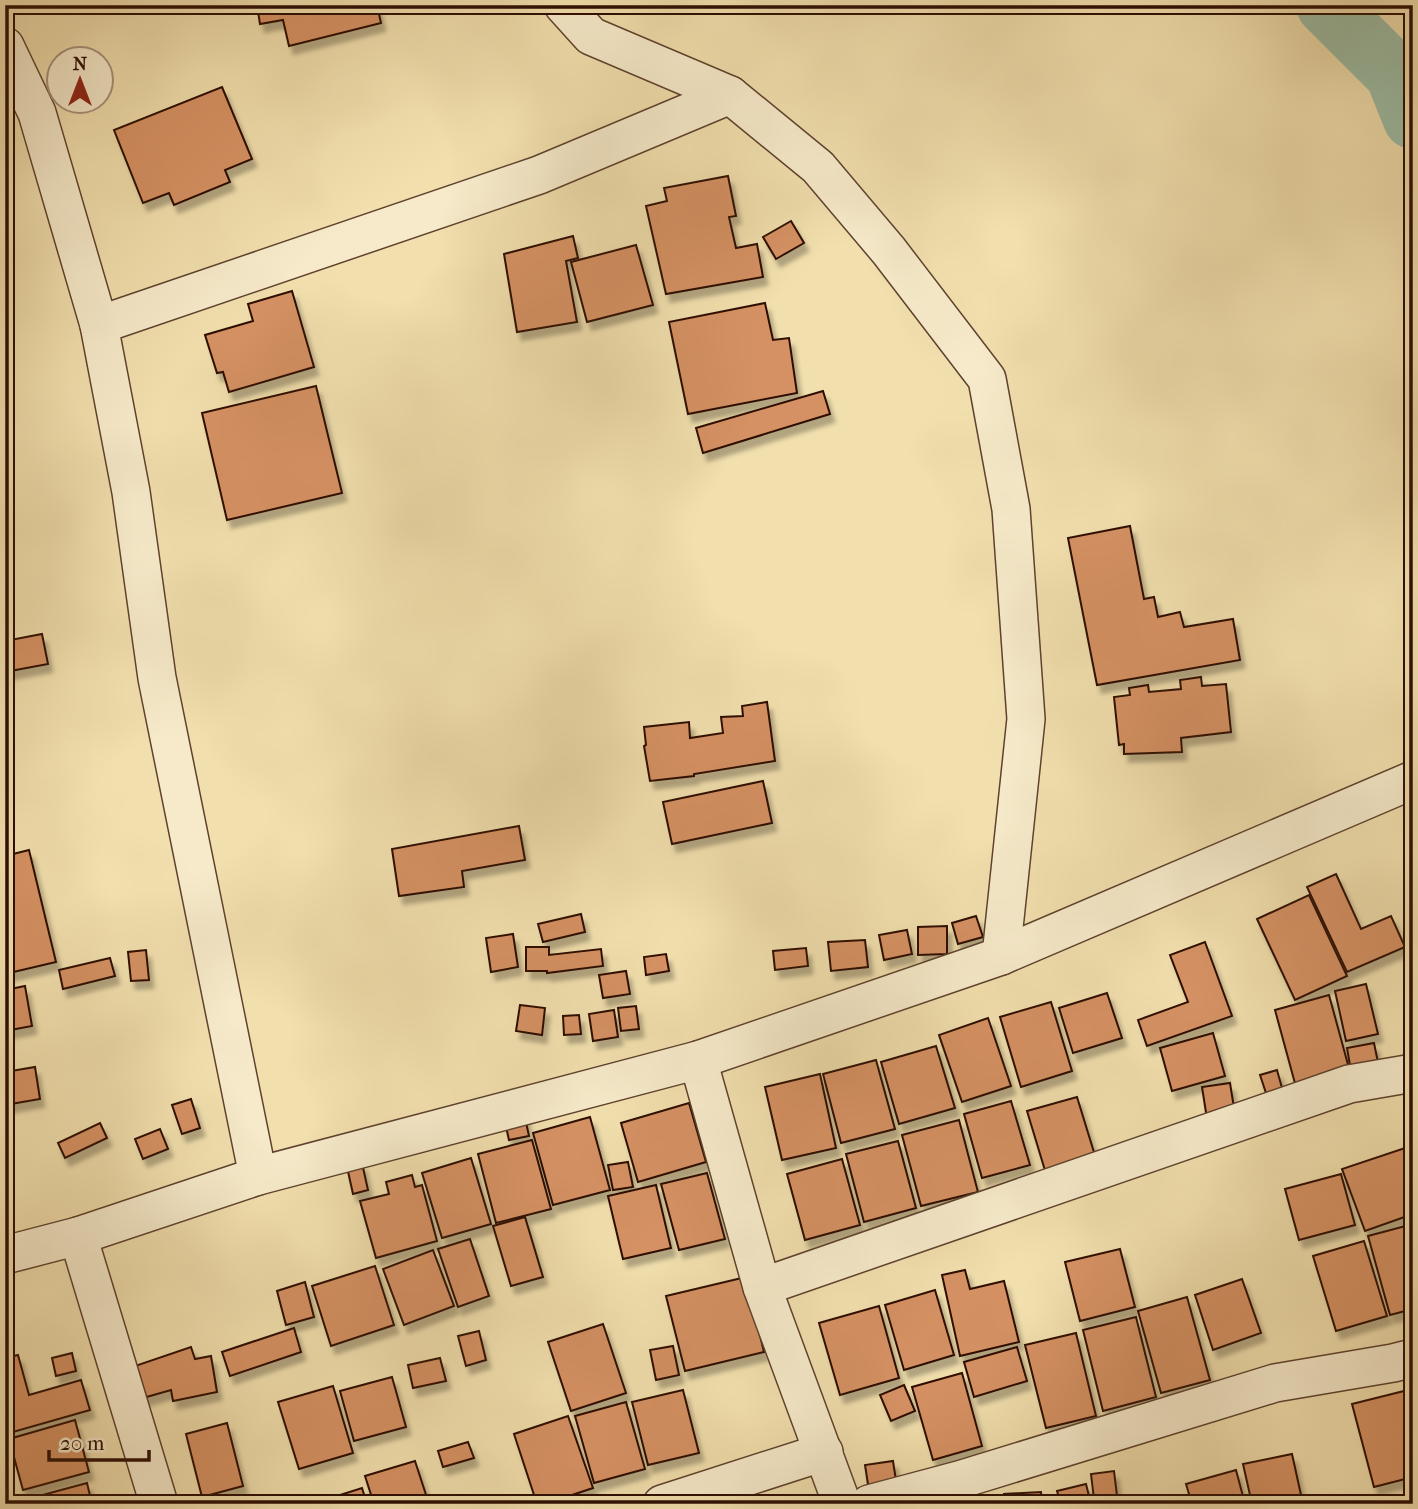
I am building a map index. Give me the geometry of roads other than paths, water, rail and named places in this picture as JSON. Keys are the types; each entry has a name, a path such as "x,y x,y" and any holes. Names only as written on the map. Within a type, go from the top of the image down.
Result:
{"street":[{"path":"563,5 590,36 730,95 818,167 889,251 987,379 1011,509 1026,719 1001,956"},
{"path":"5,46 37,113 99,325 131,492 158,678 258,1176"},
{"path":"99,325 539,175 730,95"},
{"path":"5,1255 78,1236 258,1176 698,1059 1001,956 1413,780"},
{"path":"698,1059 762,1287 842,1504"},
{"path":"762,1287 1349,1084 1413,1073"},
{"path":"78,1236 159,1504"},
{"path":"869,1504 959,1480 1275,1383 1413,1358"},
{"path":"662,1504 824,1452"}],"waterway":[{"path":"1326,5 1395,74 1413,119"}]}
